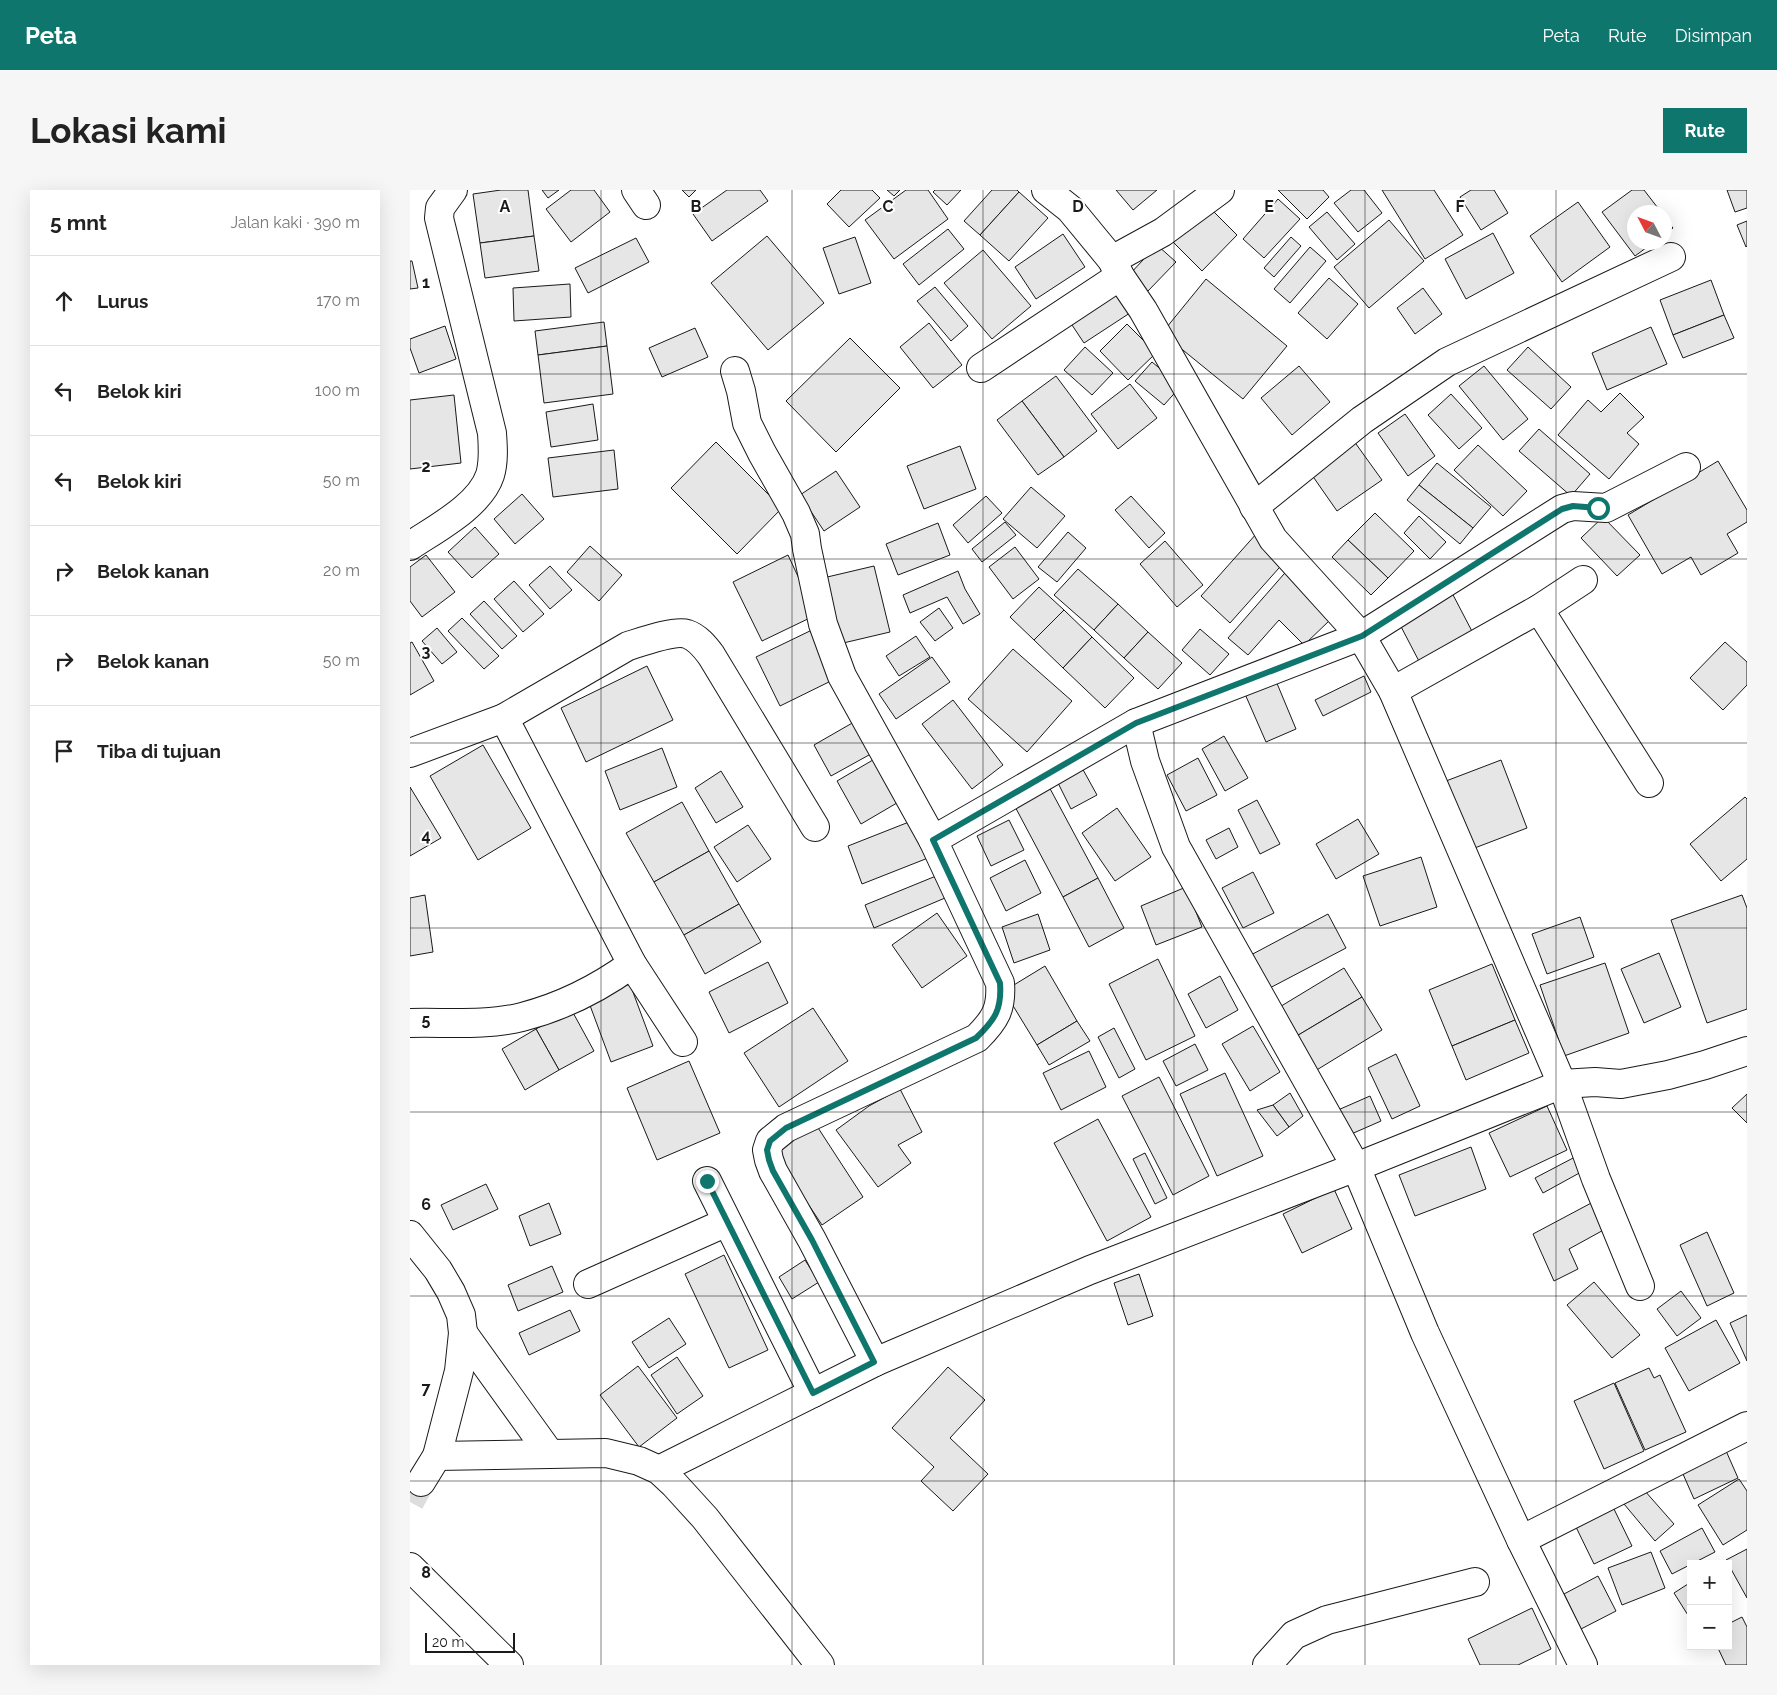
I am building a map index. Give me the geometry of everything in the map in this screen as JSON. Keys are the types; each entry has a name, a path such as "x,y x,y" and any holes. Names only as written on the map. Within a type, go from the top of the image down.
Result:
{"main road":[{"path":"410,546 464,510 482,491 490,476 493,452 492,433 439,218 440,208 453,190"},
{"path":"1046,190 1070,209 1116,268 1143,310 1273,539 1362,636 1393,691 1562,1084 1596,1179 1640,1286"},
{"path":"981,368 1220,190"},
{"path":"1254,507 1362,420 1447,362 1670,258"},
{"path":"735,371 747,423 805,534 823,624 842,676 933,840 1000,983 1001,998 997,1013 976,1038 786,1128 770,1141 767,1150 773,1171 812,1240 874,1362"},
{"path":"933,840 1136,723 1362,636 1562,509 1573,506 1606,508 1686,466"},
{"path":"1393,691 1539,608 1582,580"},
{"path":"1539,608 1649,783"},
{"path":"410,753 504,718 628,646 679,633 688,634 699,641 711,655 816,827"},
{"path":"504,718 632,964 683,1042"},
{"path":"1136,723 1145,761 1176,847 1356,1167 1425,1333 1521,1540 1583,1665"},
{"path":"410,1023 481,1022 520,1018 568,1001 601,984 632,964"},
{"path":"659,1470 874,1362 1090,1270 1356,1167 1562,1084 1595,1082 1622,1084 1668,1075 1747,1051"},
{"path":"707,1181 813,1393"},
{"path":"588,1284 727,1222"},
{"path":"410,1235 438,1270 451,1292 461,1315 464,1333 459,1371 437,1456 422,1482"},
{"path":"464,1333 550,1454"},
{"path":"1521,1540 1747,1426"},
{"path":"437,1456 606,1453 639,1460 659,1470 705,1518 820,1665"},
{"path":"410,1567 509,1665"},
{"path":"1267,1665 1294,1634 1327,1620 1475,1582"}],"building":[{"path":"501,190 528,190 534,236 480,243 473,194"},
{"path":"542,190 559,190 548,198"},
{"path":"571,190 594,190 610,212 571,242 546,209"},
{"path":"682,190 696,190 689,197"},
{"path":"727,190 760,190 768,201 712,241 693,214"},
{"path":"841,190 872,190 880,198 849,227 827,204"},
{"path":"887,190 900,190 894,196"},
{"path":"906,190 928,190 948,219 894,259 865,220"},
{"path":"935,190 961,190 947,205 933,192"},
{"path":"992,190 1017,190 1019,192 980,235 964,221"},
{"path":"1116,190 1157,190 1133,210"},
{"path":"1278,190 1323,190 1329,197 1307,219"},
{"path":"1351,190 1364,190 1382,213 1358,232 1334,203"},
{"path":"1382,190 1434,190 1463,235 1425,259"},
{"path":"1471,190 1494,190 1508,213 1481,230 1460,197"},
{"path":"1632,190 1644,190 1656,205 1627,205 1627,245 1602,212"},
{"path":"1727,190 1747,190 1747,208 1735,212"},
{"path":"1019,192 1048,218 1009,261 980,235"},
{"path":"1278,199 1300,219 1264,258 1243,239"},
{"path":"1578,202 1610,247 1562,282 1530,236"},
{"path":"1206,204 1237,235 1202,271 1171,240"},
{"path":"1327,212 1355,244 1337,260 1309,227"},
{"path":"1389,220 1424,261 1369,308 1334,267"},
{"path":"1747,221 1747,246 1746,247 1737,225"},
{"path":"948,229 964,249 919,285 903,264"},
{"path":"1493,233 1514,273 1466,299 1445,259"},
{"path":"1063,234 1085,267 1036,299 1015,267"},
{"path":"534,236 539,271 485,278 480,243"},
{"path":"767,236 824,303 768,350 711,283"},
{"path":"855,237 871,283 839,294 823,248"},
{"path":"1291,237 1301,246 1274,277 1264,268"},
{"path":"636,238 649,262 588,293 575,268"},
{"path":"1157,245 1176,262 1147,292 1129,275"},
{"path":"1310,247 1326,261 1290,303 1274,289"},
{"path":"983,250 1031,306 992,339 944,283"},
{"path":"1630,250 1643,250 1635,256"},
{"path":"410,261 412,261 418,288 410,289"},
{"path":"1329,278 1358,304 1327,339 1298,313"},
{"path":"1206,279 1287,346 1243,399 1162,333"},
{"path":"1711,280 1724,315 1673,335 1660,300"},
{"path":"1118,281 1136,309 1084,343 1066,316"},
{"path":"570,284 571,317 514,321 513,288"},
{"path":"935,287 968,326 951,341 917,301"},
{"path":"1423,288 1442,314 1415,334 1397,308"},
{"path":"1724,315 1734,338 1683,358 1673,335"},
{"path":"604,322 607,346 538,355 535,331"},
{"path":"929,323 962,365 933,388 900,347"},
{"path":"1127,324 1156,353 1128,380 1100,351"},
{"path":"445,326 456,359 419,373 410,348 410,339"},
{"path":"1651,327 1667,364 1607,390 1592,353"},
{"path":"695,328 708,357 662,377 649,348"},
{"path":"850,338 900,388 836,452 786,401"},
{"path":"607,346 613,394 544,403 538,355"},
{"path":"1085,347 1113,373 1092,395 1064,370"},
{"path":"1528,347 1571,387 1551,409 1507,370"},
{"path":"1152,362 1181,386 1164,405 1135,381"},
{"path":"1299,366 1330,402 1292,435 1261,398"},
{"path":"1484,366 1528,419 1503,440 1459,386"},
{"path":"1056,376 1097,431 1064,457 1022,401"},
{"path":"1130,384 1157,418 1118,449 1091,414"},
{"path":"1620,393 1644,417 1627,433 1639,444 1609,479 1558,435 1588,400 1601,412"},
{"path":"1451,394 1482,428 1459,449 1428,415"},
{"path":"454,395 461,463 410,469 410,400"},
{"path":"1022,401 1064,457 1038,475 997,420"},
{"path":"593,404 598,440 551,447 546,412"},
{"path":"1405,414 1435,456 1408,476 1378,433"},
{"path":"1539,429 1590,474 1571,496 1519,451"},
{"path":"1351,437 1382,480 1337,511 1307,468"},
{"path":"716,442 782,508 737,554 671,488"},
{"path":"1478,445 1527,491 1503,516 1454,470"},
{"path":"960,446 976,489 924,509 907,466"},
{"path":"614,450 618,489 553,497 548,458"},
{"path":"1718,461 1747,510 1747,522 1727,534 1738,553 1701,575 1691,557 1662,574 1628,515"},
{"path":"1437,463 1491,507 1473,528 1419,485"},
{"path":"836,471 860,507 824,531 800,495"},
{"path":"1419,485 1473,528 1460,544 1407,500"},
{"path":"1031,487 1065,516 1037,548 1003,519"},
{"path":"522,494 544,519 515,544 494,519"},
{"path":"986,496 1002,513 968,543 953,525"},
{"path":"1131,496 1165,533 1149,548 1115,510"},
{"path":"1375,513 1414,551 1388,578 1348,540"},
{"path":"1419,516 1446,542 1430,559 1404,533"},
{"path":"1603,517 1640,555 1617,576 1581,538"},
{"path":"1005,522 1016,535 982,562 972,549"},
{"path":"938,523 950,555 898,575 886,544"},
{"path":"475,527 499,554 472,578 448,552"},
{"path":"1068,532 1086,548 1057,582 1038,567"},
{"path":"1257,533 1287,559 1230,623 1201,596"},
{"path":"1348,540 1388,578 1371,595 1332,557"},
{"path":"1165,541 1203,585 1177,607 1140,564"},
{"path":"590,546 622,575 599,601 567,572"},
{"path":"1015,547 1039,579 1013,599 989,567"},
{"path":"426,555 455,592 422,617 410,601 410,567"},
{"path":"788,555 816,615 762,641 733,582"},
{"path":"550,566 572,590 550,609 529,585"},
{"path":"874,566 890,632 839,644 823,578"},
{"path":"1291,566 1311,583 1303,593 1330,620 1304,645 1279,620 1248,655 1228,638"},
{"path":"1078,569 1118,604 1094,630 1054,595"},
{"path":"958,571 965,589 980,614 963,624 947,597 910,613 903,595"},
{"path":"514,581 544,614 523,632 494,599"},
{"path":"1039,587 1064,610 1034,640 1010,617"},
{"path":"1451,591 1475,637 1421,665 1397,619"},
{"path":"484,601 517,636 502,649 470,614"},
{"path":"1118,604 1148,632 1124,658 1094,630"},
{"path":"939,608 953,628 935,641 920,622"},
{"path":"1064,610 1092,637 1063,668 1034,640"},
{"path":"462,618 499,656 484,669 448,631"},
{"path":"437,628 457,652 442,664 422,641"},
{"path":"814,629 837,678 780,706 756,657"},
{"path":"1200,629 1229,654 1210,675 1182,650"},
{"path":"1148,632 1182,663 1158,689 1124,658"},
{"path":"916,636 930,657 899,676 886,656"},
{"path":"1092,637 1134,678 1105,708 1063,668"},
{"path":"412,642 434,681 410,695 410,643"},
{"path":"1725,642 1747,662 1747,685 1723,710 1690,678"},
{"path":"1013,649 1072,701 1027,752 968,699"},
{"path":"932,657 950,682 896,719 879,694"},
{"path":"647,666 673,720 586,762 561,708"},
{"path":"1364,676 1371,692 1323,716 1315,700"},
{"path":"1276,681 1296,729 1266,742 1245,694"},
{"path":"953,700 1003,765 972,789 922,724"},
{"path":"861,718 878,750 831,776 814,745"},
{"path":"1224,736 1248,778 1225,791 1202,749"},
{"path":"483,745 531,828 478,860 430,776"},
{"path":"662,748 677,787 620,810 605,771"},
{"path":"878,757 902,800 861,824 837,781"},
{"path":"1198,758 1217,795 1186,811 1167,775"},
{"path":"1501,760 1527,828 1472,849 1446,781"},
{"path":"1081,766 1097,795 1071,809 1056,779"},
{"path":"721,771 743,807 716,823 695,788"},
{"path":"1047,783 1098,878 1063,897 1012,801"},
{"path":"410,787 441,838 410,856"},
{"path":"1745,797 1747,799 1747,859 1721,881 1690,844"},
{"path":"1257,800 1280,844 1260,854 1238,810"},
{"path":"682,802 709,851 654,882 626,833"},
{"path":"1117,808 1151,857 1115,881 1082,833"},
{"path":"1358,819 1379,854 1336,879 1316,844"},
{"path":"914,820 928,858 862,884 848,846"},
{"path":"1009,820 1024,850 991,866 977,836"},
{"path":"748,825 771,859 737,882 714,847"},
{"path":"1229,828 1238,847 1216,859 1206,840"},
{"path":"709,851 739,904 684,935 654,882"},
{"path":"1421,857 1437,907 1380,926 1363,876"},
{"path":"1025,860 1041,893 1006,911 990,878"},
{"path":"1253,872 1274,913 1243,928 1222,888"},
{"path":"936,876 945,898 874,928 865,905"},
{"path":"1098,878 1124,928 1089,947 1063,897"},
{"path":"1186,887 1202,927 1156,945 1141,906"},
{"path":"425,895 433,952 410,956 410,898"},
{"path":"1742,895 1747,908 1747,1009 1707,1023 1671,920"},
{"path":"739,904 761,942 705,974 684,935"},
{"path":"937,913 967,956 922,988 892,945"},
{"path":"1038,914 1050,950 1014,963 1002,927"},
{"path":"1328,914 1346,948 1266,990 1249,956"},
{"path":"1580,917 1594,957 1547,974 1532,934"},
{"path":"1659,953 1681,1007 1644,1023 1621,969"},
{"path":"1158,959 1195,1036 1146,1060 1109,984"},
{"path":"768,962 788,1003 729,1033 709,992"},
{"path":"1605,963 1629,1033 1564,1056 1540,985"},
{"path":"1492,964 1515,1020 1452,1046 1429,990"},
{"path":"1045,966 1077,1021 1037,1045 1004,991"},
{"path":"1344,968 1362,997 1295,1037 1278,1008"},
{"path":"1220,976 1238,1010 1206,1028 1188,994"},
{"path":"630,984 653,1046 611,1062 588,1000"},
{"path":"1362,997 1382,1030 1315,1071 1295,1037"},
{"path":"813,1008 848,1061 779,1107 744,1053"},
{"path":"571,1009 594,1051 559,1070 536,1029"},
{"path":"1515,1020 1529,1053 1466,1080 1452,1046"},
{"path":"1077,1021 1090,1041 1049,1065 1037,1045"},
{"path":"1253,1026 1280,1072 1250,1091 1222,1044"},
{"path":"1114,1028 1135,1069 1119,1078 1098,1037"},
{"path":"536,1029 559,1070 525,1090 502,1049"},
{"path":"1195,1044 1208,1070 1176,1086 1163,1061"},
{"path":"1089,1051 1106,1087 1061,1110 1043,1073"},
{"path":"1396,1054 1420,1106 1392,1119 1368,1068"},
{"path":"689,1061 720,1133 657,1160 627,1088"},
{"path":"1225,1073 1263,1156 1217,1176 1180,1094"},
{"path":"1159,1077 1209,1176 1173,1195 1122,1096"},
{"path":"900,1089 922,1132 898,1145 911,1163 878,1187 836,1130 869,1106"},
{"path":"1290,1093 1303,1116 1289,1127 1273,1105"},
{"path":"1747,1094 1747,1123 1732,1108"},
{"path":"1370,1096 1381,1121 1349,1135 1338,1110"},
{"path":"1273,1105 1289,1127 1277,1136 1257,1110"},
{"path":"1547,1106 1567,1150 1510,1177 1489,1133"},
{"path":"811,1117 863,1197 822,1225 769,1145"},
{"path":"1098,1119 1151,1217 1107,1241 1054,1143"},
{"path":"1471,1147 1486,1189 1415,1216 1399,1175"},
{"path":"1145,1153 1167,1198 1155,1204 1133,1159"},
{"path":"1575,1157 1583,1171 1543,1193 1535,1178"},
{"path":"486,1184 498,1209 453,1230 441,1205"},
{"path":"1334,1189 1352,1229 1302,1253 1283,1214"},
{"path":"1595,1201 1609,1227 1569,1249 1578,1269 1554,1281 1533,1234"},
{"path":"549,1203 561,1234 530,1246 519,1216"},
{"path":"1707,1232 1734,1293 1707,1306 1680,1245"},
{"path":"724,1255 768,1350 729,1368 685,1274"},
{"path":"805,1260 819,1282 792,1299 779,1277"},
{"path":"552,1266 563,1292 518,1311 508,1285"},
{"path":"1139,1274 1153,1316 1128,1325 1114,1283"},
{"path":"1594,1282 1640,1335 1612,1358 1567,1305"},
{"path":"1681,1291 1701,1318 1677,1336 1657,1309"},
{"path":"570,1310 580,1331 529,1355 519,1333"},
{"path":"1747,1315 1747,1361 1730,1323"},
{"path":"669,1318 686,1344 649,1368 632,1342"},
{"path":"1716,1320 1740,1363 1689,1391 1665,1348"},
{"path":"677,1357 703,1396 677,1414 651,1375"},
{"path":"638,1366 677,1418 639,1447 600,1395"},
{"path":"948,1367 985,1400 950,1438 988,1474 953,1511 921,1481 934,1467 892,1428"},
{"path":"1649,1368 1654,1378 1660,1375 1686,1432 1645,1450 1615,1383"},
{"path":"1614,1383 1644,1451 1604,1469 1574,1401"},
{"path":"1723,1444 1738,1478 1694,1499 1679,1465"},
{"path":"1739,1479 1747,1491 1747,1530 1723,1545 1698,1505"},
{"path":"1637,1482 1674,1524 1655,1541 1619,1498"},
{"path":"1613,1507 1632,1546 1594,1564 1575,1525"},
{"path":"1702,1528 1715,1552 1699,1560 1687,1560 1687,1566 1672,1574 1660,1551"},
{"path":"1747,1549 1747,1598 1732,1571 1732,1560 1726,1560"},
{"path":"1651,1552 1665,1588 1622,1605 1608,1568"},
{"path":"1598,1576 1616,1611 1581,1629 1564,1594"},
{"path":"1687,1585 1687,1614 1674,1593"},
{"path":"1532,1608 1551,1649 1518,1665 1480,1665 1468,1639"},
{"path":"1742,1617 1747,1627 1747,1665 1726,1665 1719,1650 1732,1650 1732,1622"}],"tunnel":[{"path":"410,1502 421,1482"}],"route":[{"path":"707,1181 813,1393 874,1362 812,1240 773,1171 767,1150 770,1141 786,1128 976,1038 997,1013 1001,998 1000,983 933,840 1136,723 1362,636 1562,509 1573,506 1598,508"}]}
